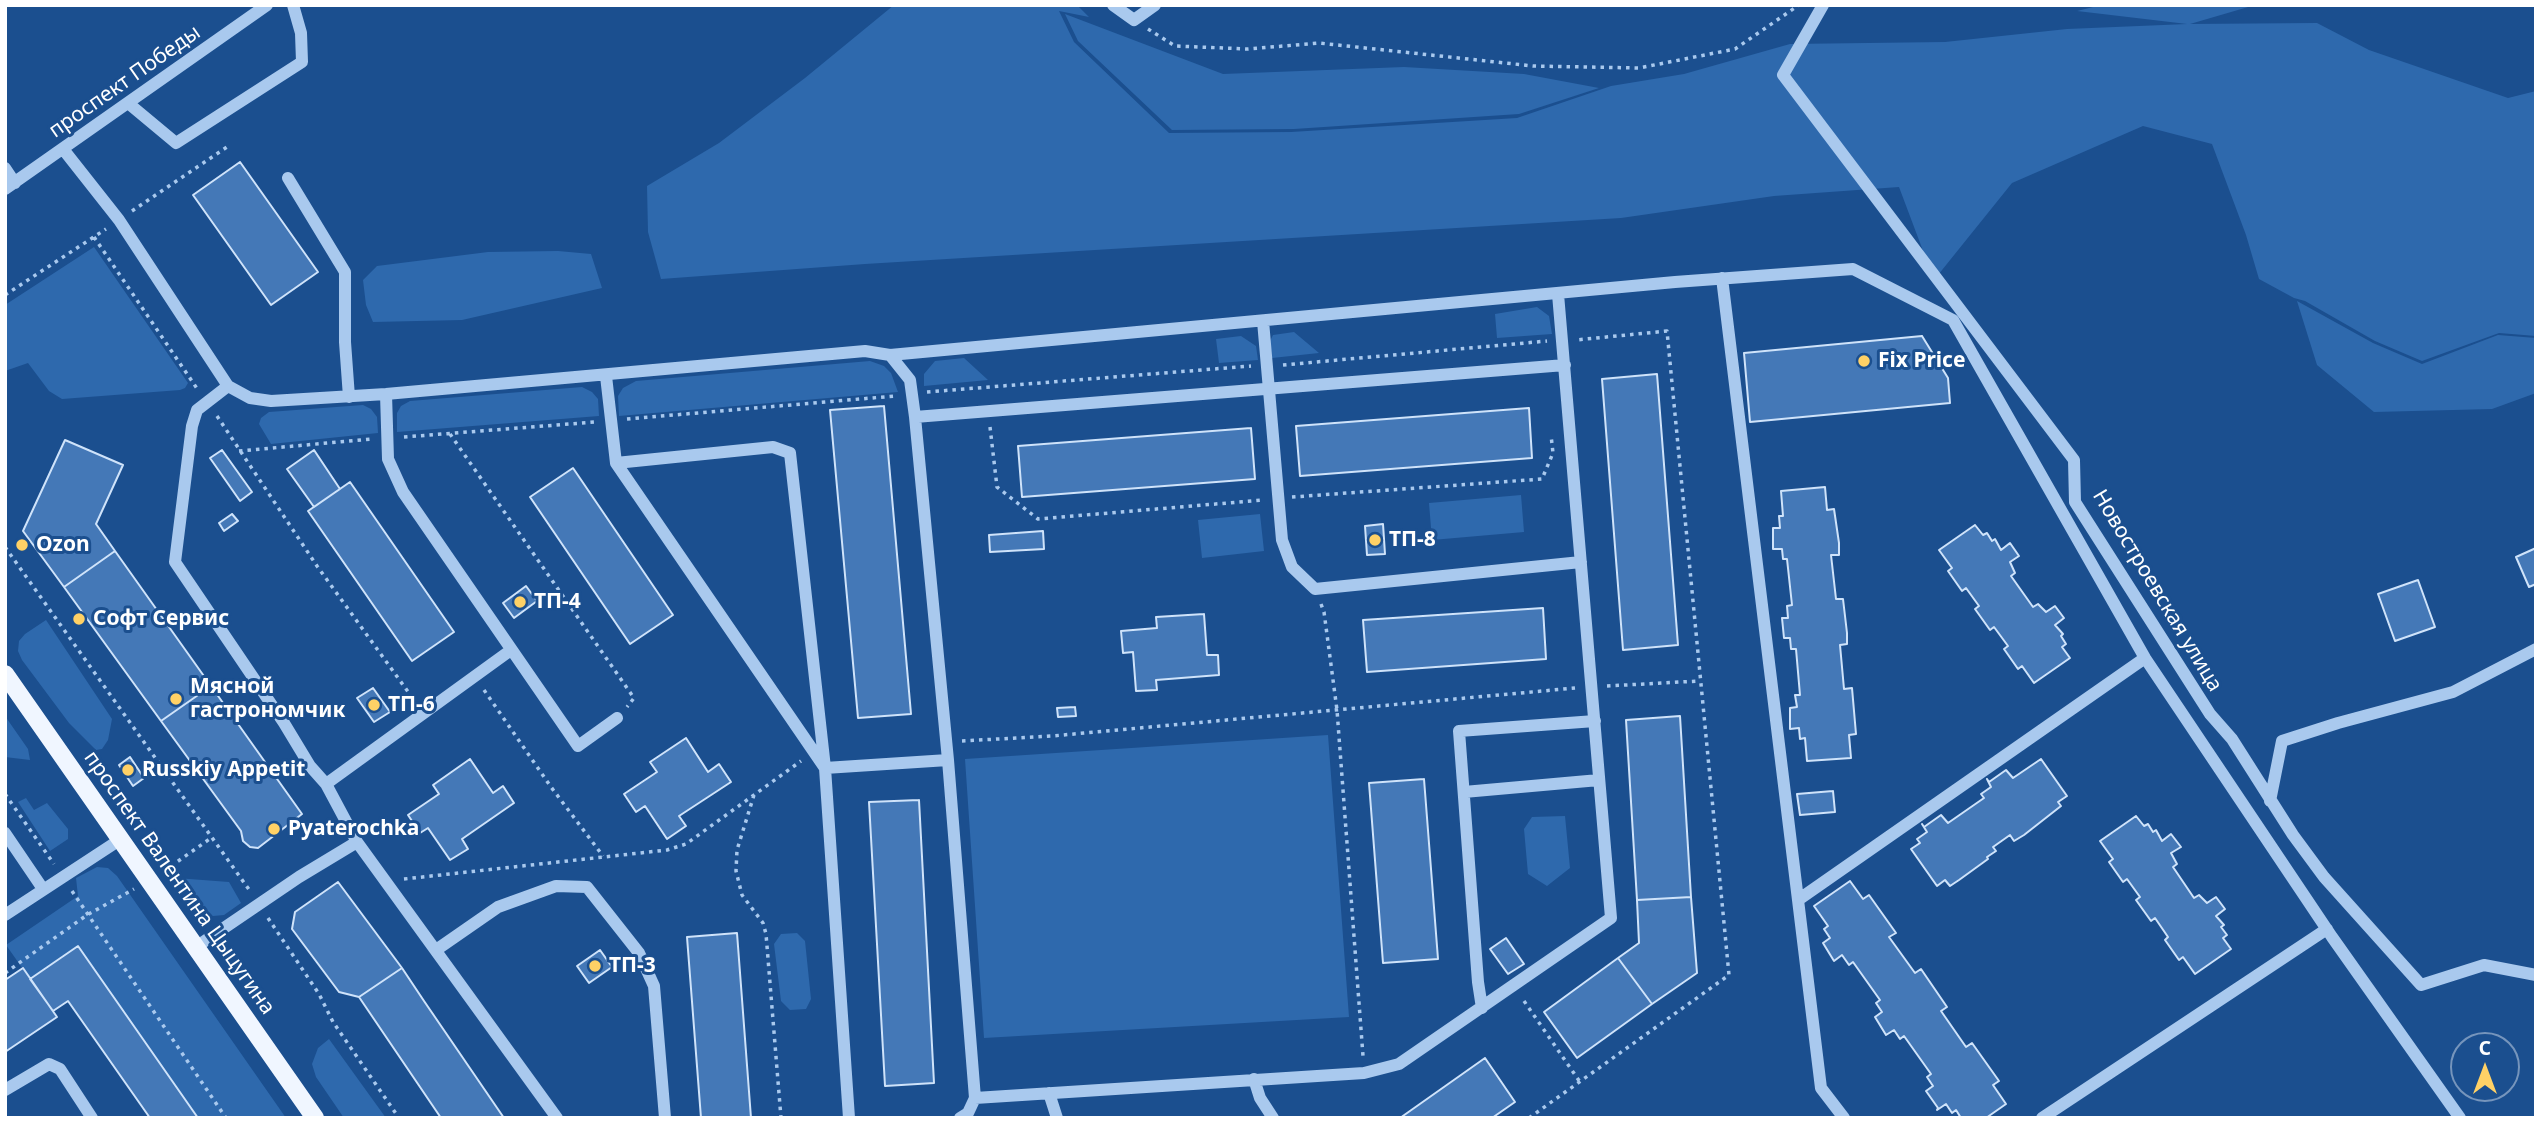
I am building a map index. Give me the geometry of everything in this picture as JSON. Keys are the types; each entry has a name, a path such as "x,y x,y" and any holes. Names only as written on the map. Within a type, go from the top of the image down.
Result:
{"main road":[{"name":"проспект Валентина Цыцугина","path":"5,674 315,1118"}],"street":[{"name":"проспект Победы","path":"10,186 267,5"},
{"path":"128,103 176,143 302,62 301,33 293,5"},
{"path":"1113,5 1134,20 1155,5"},
{"name":"Новостроевская улица","path":"1823,5 1783,75 2074,460 2075,502 2210,714 2232,739 2270,801 2323,877 2421,985 2484,965 2536,975"},
{"path":"63,149 119,220 228,386 250,398 271,401 606,376 865,351 890,355 1722,278 1853,269 1953,320 2145,659 2326,929 2460,1118"},
{"path":"5,168 10,186"},
{"path":"288,178 345,272 345,342 349,397"},
{"path":"1722,278 1821,1088 1844,1118"},
{"path":"975,1098 1364,1073 1399,1064 1611,918 1558,294"},
{"path":"1263,321 1282,540 1292,567 1315,589 1581,562"},
{"path":"890,355 909,380 915,417 948,760 975,1098 968,1113 960,1118"},
{"path":"915,417 1565,365"},
{"path":"606,376 616,463 825,768"},
{"path":"228,386 205,401 197,410 192,426 175,562 310,766 326,784 357,842 557,1118"},
{"path":"386,394 388,459 403,492 578,746 617,718"},
{"path":"616,463 773,447 790,453 825,768 849,1118"},
{"path":"326,784 512,649"},
{"path":"2270,801 2282,741 2453,692 2536,649"},
{"path":"1798,900 2145,659"},
{"path":"1482,1008 1459,732 1595,721"},
{"path":"825,768 948,760"},
{"path":"1464,792 1599,780"},
{"path":"5,833 43,889"},
{"path":"5,915 121,839"},
{"path":"196,947 299,877 357,842"},
{"path":"436,950 498,907 556,886 587,887 639,953 654,986 665,1118"},
{"path":"2042,1118 2326,929"},
{"path":"5,1090 49,1064 60,1069 92,1118"},
{"path":"1254,1079 1260,1098 1273,1118"},
{"path":"1049,1093 1057,1118"}],"path":[{"path":"1134,20 1175,46 1248,49 1319,43 1533,66 1639,68 1735,50 1799,5"},
{"path":"94,237 379,654 424,713"},
{"path":"450,434 634,698 617,718"},
{"path":"5,547 260,904 319,994 332,1022 399,1118"},
{"path":"1315,589 1324,612 1337,710 1364,1073"},
{"path":"475,676 551,788 603,856"},
{"path":"946,741 1052,736 1592,687 1699,681 1729,975 1529,1118"},
{"path":"385,880 436,877 667,850 686,844 814,752"},
{"path":"5,794 226,1118"},
{"path":"754,795 737,850 736,871 742,895 763,923 766,934 780,1118"},
{"path":"5,974 87,915 150,880 211,838"},
{"path":"1524,1001 1580,1082"}],"shaded area":[{"path":"894,5 1077,5 1089,17 1059,11 1074,42 1169,133 1291,132 1517,118 1611,86 1684,74 1790,44 1945,42 2067,29 2187,24 2077,11 2101,5 2255,5 2190,24 2317,23 2369,50 2508,98 2536,91 2536,336 2499,333 2422,361 2375,341 2305,301 2294,298 2259,279 2246,235 2212,144 2143,126 2012,183 1934,280 1899,187 1774,196 1621,218 661,279 648,232 647,186 719,143 805,78"},
{"path":"1065,14 1223,74 1404,67 1524,74 1599,88 1519,114 1294,129 1172,130 1078,41"},
{"path":"94,247 188,383 185,388 62,399 49,391 28,363 5,371 5,305"},
{"path":"558,251 591,254 602,288 462,320 373,322 366,305 363,280 377,266 488,252"},
{"path":"2297,301 2373,343 2422,364 2498,335 2536,338 2536,393 2492,409 2374,412 2317,365"},
{"path":"1537,307 1549,316 1552,334 1497,338 1495,314"},
{"path":"1294,332 1319,353 1272,358 1270,341 1273,335"},
{"path":"1241,336 1256,346 1258,360 1219,363 1216,339"},
{"path":"964,358 988,380 924,386 924,374 935,361"},
{"path":"870,361 884,366 891,373 898,392 619,416 618,396 623,388 636,381"},
{"path":"582,387 598,399 599,416 397,432 397,413 401,406 410,401"},
{"path":"363,405 371,409 377,417 378,433 271,444 259,424 261,418 269,412"},
{"path":"1521,495 1524,532 1432,540 1429,503"},
{"path":"1260,514 1264,551 1202,558 1198,520"},
{"path":"46,620 112,719 108,740 102,749 96,750 69,723 18,651 19,641 25,634"},
{"path":"5,716 28,749 30,760 5,757"},
{"path":"1328,735 1349,1017 984,1038 965,759"},
{"path":"26,798 34,810 47,803 68,829 68,839 50,851 18,802"},
{"path":"1565,816 1570,868 1547,886 1528,874 1524,829 1532,817"},
{"path":"97,867 108,868 117,876 286,1118 198,1118 78,946 30,979 6,945 78,896 76,878"},
{"path":"176,878 229,882 241,903 224,915 213,916 201,910"},
{"path":"797,933 805,941 811,999 806,1009 790,1010 781,1001 774,944 781,934"},
{"path":"329,1039 386,1118 344,1118 316,1077 312,1064 318,1048"}],"building":[{"path":"240,162 318,272 271,305 193,195"},
{"path":"1922,336 1948,378 1950,403 1750,422 1744,353"},
{"path":"1657,374 1678,645 1623,650 1602,379"},
{"path":"884,406 911,714 858,718 830,410"},
{"path":"1529,408 1532,458 1300,476 1296,426"},
{"path":"1251,428 1255,479 1022,497 1018,446"},
{"path":"65,440 123,465 96,524 115,551 64,587 23,531"},
{"path":"222,450 252,492 240,501 210,458"},
{"path":"314,450 340,489 314,507 287,469"},
{"path":"573,468 673,615 630,644 530,497"},
{"path":"350,482 454,632 412,661 308,511"},
{"path":"1825,487 1827,510 1834,509 1839,543 1839,555 1831,555 1836,599 1843,599 1847,633 1847,644 1840,645 1844,689 1852,688 1856,734 1849,735 1851,758 1807,761 1805,738 1800,739 1799,728 1790,729 1790,708 1797,707 1795,695 1800,695 1796,649 1791,649 1790,638 1784,638 1782,618 1788,618 1787,606 1792,605 1787,559 1783,559 1782,549 1773,549 1773,528 1780,528 1779,516 1783,516 1781,491"},
{"path":"232,514 238,521 224,531 219,523"},
{"name":"ТП-8","path":"1383,524 1385,554 1367,555 1365,526"},
{"path":"1975,525 1983,535 1987,533 1992,541 1995,539 2001,550 2010,543 2019,556 2010,562 2015,573 2011,576 2033,607 2038,604 2046,612 2055,606 2064,618 2055,625 2063,634 2061,636 2066,644 2062,647 2070,658 2034,683 2022,666 2018,669 2004,649 2008,646 1994,627 1990,630 1975,609 1979,606 1966,588 1962,591 1948,571 1952,568 1939,550"},
{"path":"1043,531 1044,549 990,552 989,535"},
{"path":"2536,548 2536,584 2529,587 2516,557"},
{"path":"115,551 211,686 161,721 64,587"},
{"path":"2418,580 2435,627 2395,641 2378,594"},
{"name":"ТП-4","path":"526,586 537,601 514,618 503,603"},
{"path":"1543,608 1546,659 1367,672 1363,620"},
{"path":"1204,614 1207,655 1218,655 1219,675 1156,680 1157,690 1136,691 1133,652 1123,653 1121,631 1157,628 1156,617"},
{"path":"211,686 302,814 258,848 250,847 243,841 241,831 161,721"},
{"name":"ТП-6","path":"373,688 390,712 374,722 357,698"},
{"path":"1075,707 1076,716 1058,717 1057,708"},
{"path":"1680,716 1691,897 1637,900 1626,720"},
{"path":"686,738 708,772 719,764 731,782 679,816 686,826 667,839 645,806 636,812 624,794 657,772 650,762"},
{"path":"130,757 144,778 133,786 119,765"},
{"path":"470,759 493,793 503,786 514,803 462,839 468,849 450,860 428,828 420,833 408,815 439,794 433,785"},
{"path":"2041,759 2067,796 2058,802 2061,806 2024,835 2014,841 2010,835 1993,847 1996,851 1987,857 1988,859 1950,886 1945,880 1937,886 1911,849 1920,843 1917,839 1927,832 1922,824 1924,827 1941,815 1948,823 1984,798 1981,794 1991,787 1987,779 1989,782 2006,770 2013,778"},
{"path":"1424,779 1438,959 1383,963 1369,783"},
{"path":"1833,791 1835,812 1800,815 1797,794"},
{"path":"919,800 934,1083 885,1086 869,802"},
{"path":"2136,816 2144,826 2148,824 2153,832 2156,830 2162,841 2171,834 2181,847 2171,853 2177,864 2173,867 2194,898 2199,895 2207,903 2216,897 2225,909 2216,916 2224,925 2221,927 2227,935 2223,938 2231,949 2195,974 2183,957 2179,960 2165,940 2168,937 2155,918 2151,921 2136,900 2140,897 2127,879 2123,882 2109,862 2113,859 2100,841"},
{"path":"1850,881 1863,899 1869,895 1896,933 1889,937 1915,973 1921,969 1947,1007 1941,1011 1966,1047 1972,1043 1999,1081 1993,1085 2006,1104 1986,1118 1961,1118 1956,1110 1952,1113 1946,1104 1937,1110 1926,1091 1933,1086 1927,1077 1931,1074 1904,1036 1900,1039 1894,1030 1886,1035 1875,1017 1882,1012 1876,1003 1880,1000 1853,962 1849,965 1842,955 1834,961 1823,943 1830,938 1824,929 1828,926 1814,906"},
{"path":"338,882 402,968 359,997 339,992 292,929 295,912"},
{"path":"1691,897 1697,973 1652,1004 1618,958 1639,943 1637,900"},
{"path":"737,933 751,1118 701,1118 687,937"},
{"path":"1506,938 1524,964 1508,974 1490,949"},
{"path":"78,946 198,1118 150,1118 68,1001 53,1011 30,979"},
{"name":"ТП-3","path":"600,950 612,967 589,983 577,966"},
{"path":"1618,958 1652,1004 1577,1058 1544,1012"},
{"path":"23,968 57,1017 5,1052 5,980"},
{"path":"402,968 504,1118 441,1118 359,997"},
{"path":"1485,1058 1515,1102 1492,1118 1400,1118"}],"place":[{"name":"Fix Price","path":"1864,361"},
{"name":"ТП-8","path":"1375,540"},
{"name":"Ozon","path":"22,545"},
{"name":"ТП-4","path":"520,602"},
{"name":"Софт Сервис","path":"79,619"},
{"name":"Мясной гастрономчик","path":"176,699"},
{"name":"ТП-6","path":"374,705"},
{"name":"Russkiy Appetit","path":"128,770"},
{"name":"Pyaterochka","path":"274,829"},
{"name":"ТП-3","path":"595,966"}]}
